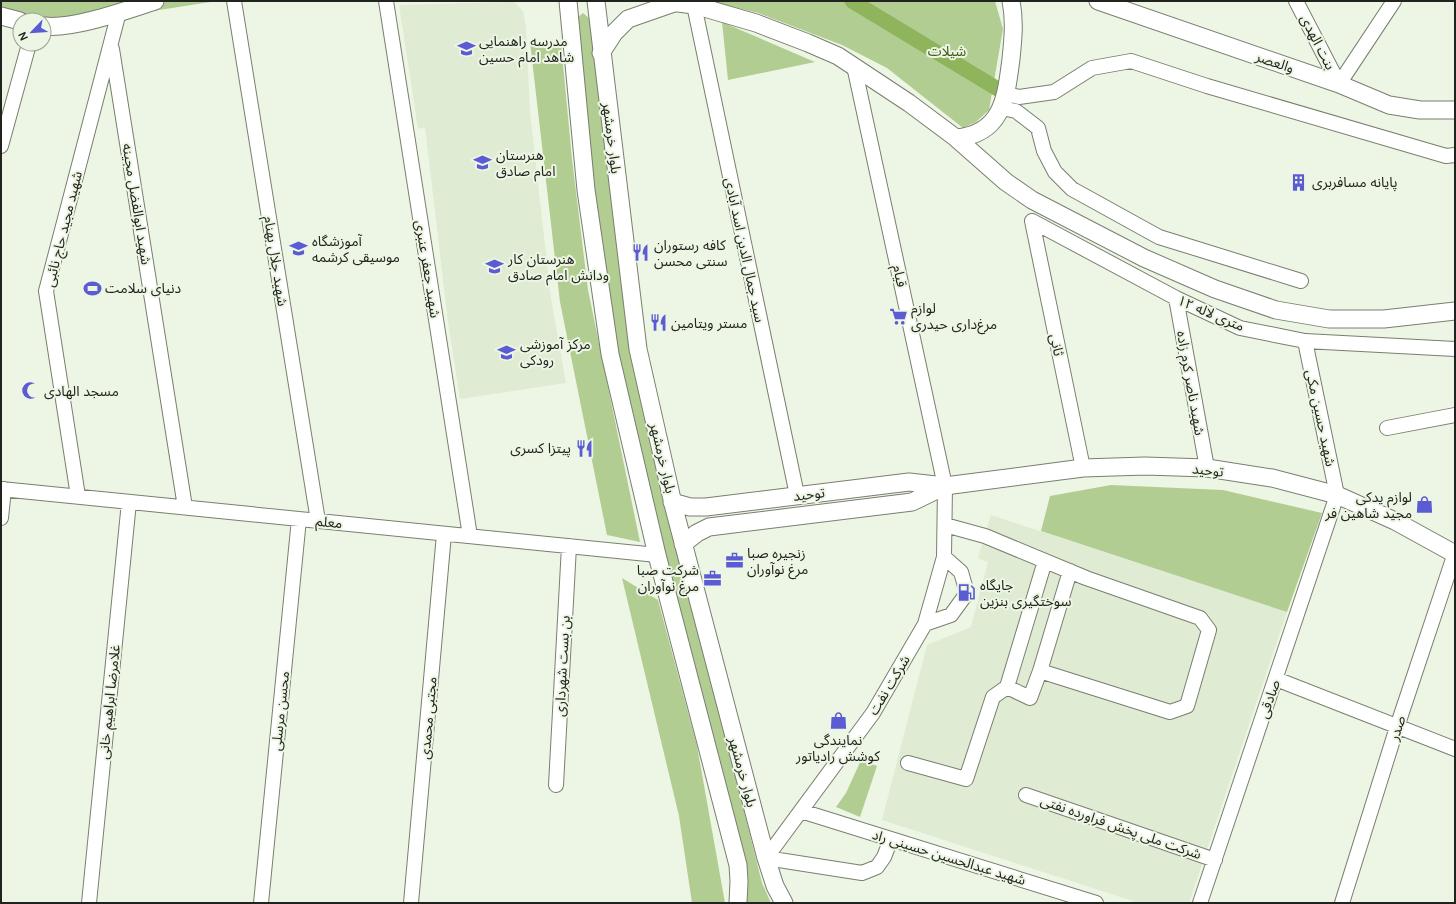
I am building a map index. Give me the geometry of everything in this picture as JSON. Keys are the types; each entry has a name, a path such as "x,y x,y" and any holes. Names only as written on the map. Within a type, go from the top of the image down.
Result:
{"main road":[{"path":"52,27 76,24 156,1"},
{"name":"بلوار خرمشهر","path":"568,1 586,190 610,354 657,555 738,865 738,903"},
{"name":"بلوار خرمشهر","path":"596,1 601,53 638,349 672,502 683,544 766,858 775,886 784,903"},
{"path":"956,138 967,137 977,133 988,125 1004,101 1014,32 1011,1"},
{"name":"والعصر","path":"1098,1 1124,5 1339,84 1389,106 1420,110 1455,110"},
{"path":"601,53 614,32 628,19 668,2 694,5 756,23 838,56 854,66 909,103 956,138 1006,182 1032,200 1144,258 1215,289 1276,310 1329,319 1384,319 1455,311"},
{"path":"1,16 12,19"},
{"name":"توحید","path":"672,502 690,507 706,507 909,482 945,486 1083,468 1145,466 1207,468 1272,478 1337,494 1395,521 1455,553"},
{"name":"توحید","path":"683,544 697,533 709,528 912,502 945,486"},
{"path":"706,507 703,514 704,522 709,528"}],"street":[{"name":"شهید جلال بهنام","path":"234,1 318,521"},
{"name":"شهید جعفر عنبری","path":"386,1 470,536"},
{"name":"بنت الهدی","path":"1296,1 1339,84"},
{"path":"1339,84 1394,1"},
{"name":"سید جمال الدین اسد آبادی","path":"694,5 797,496"},
{"name":"شهید مجید حاج نائبی","path":"78,496 46,291 119,12"},
{"name":"شهید ابوالفضل مجینه","path":"111,43 185,507"},
{"path":"1,146 27,52"},
{"path":"1004,101 1019,97 1054,92 1092,68 1131,60 1207,86 1446,156 1455,155"},
{"name":"قیام","path":"854,66 945,486"},
{"path":"1004,101 1038,128 1044,151 1056,172 1072,189 1159,237 1301,281"},
{"name":"۱۲ متری لاله","path":"1032,221 1176,298 1240,328 1306,341 1455,349"},
{"name":"ثانی","path":"1032,221 1083,468"},
{"name":"شهید ناصر کرم زاده","path":"1176,298 1207,468"},
{"name":"شهید حسین مکی","path":"1306,341 1337,494"},
{"path":"1387,428 1455,415"},
{"name":"شرکت نفت","path":"766,858 873,713 925,624 944,557 945,486"},
{"name":"معلم","path":"2,489 657,555"},
{"path":"1,518 2,489"},
{"name":"صادقی","path":"1200,903 1337,494"},
{"name":"غلامرضا ابراهیم خانی","path":"90,903 129,502"},
{"name":"محسن مرسلی","path":"261,903 299,519"},
{"path":"945,525 985,536 1070,571 1200,618 1210,630 1187,706 1170,712 1040,671"},
{"name":"مجتبی محمدی","path":"411,903 444,534"},
{"name":"بن بست شهرداری","path":"556,785 569,546"},
{"name":"صدر","path":"1342,903 1397,727 1455,553"},
{"path":"925,624 951,615 967,593 961,572 944,557"},
{"path":"908,763 966,779 993,697 1007,687 1045,561"},
{"path":"1007,687 1030,698 1040,671 1070,571"},
{"path":"1276,679 1455,749"},
{"name":"شرکت ملی پخش فراورده نفتی","path":"1026,795 1215,860"},
{"name":"شهید عبدالحسین حسینی راد","path":"801,811 1078,900 1096,903"},
{"path":"766,858 862,873 877,867 884,857 891,839"}],"shaded area":[{"path":"514,2 523,11 526,28 530,112 551,298 566,383 460,399 448,322 425,127 418,129 399,5"},
{"path":"991,515 1287,612 1189,903 1139,903 882,820 927,645 971,627 988,562 978,558"}],"green space":[{"path":"1,1 217,1 52,27 52,12 12,13 1,9"},
{"name":"شیلات","path":"709,1 995,1 1003,29 989,110 976,122 963,128 887,68 842,45 758,13"},
{"path":"583,13 589,18 595,48 668,507 762,883 771,903 747,903 747,884 663,553 616,351 593,190 577,18"},
{"path":"722,22 815,62 728,80"},
{"path":"530,42 561,43 572,159 588,290 640,542 607,535 560,302"},
{"path":"1111,485 1223,490 1322,513 1287,612 1041,531 1050,496"},
{"path":"622,578 658,600 697,746 725,903 692,903 679,816"},
{"path":"861,760 877,766 860,817 836,807 846,793"}],"waterway":[{"path":"852,1 1006,94"}],"place":[{"name":"مدرسه راهنمایی شاهد امام حسین","path":"466,49"},
{"name":"هنرستان امام صادق","path":"483,163"},
{"name":"پایانه مسافربری","path":"1299,182"},
{"name":"آموزشگاه موسیقی کرشمه","path":"299,249"},
{"name":"کافه رستوران سنتی محسن","path":"641,253"},
{"name":"هنرستان کار ودانش امام صادق","path":"495,267"},
{"name":"دنیای سلامت","path":"92,288"},
{"name":"لوازم مرغ‌داری حیدری","path":"898,316"},
{"name":"مستر ویتامین","path":"658,323"},
{"name":"مرکز آموزشی رودکی","path":"507,352"},
{"name":"مسجد الهادی","path":"31,391"},
{"name":"پیتزا کسری","path":"584,448"},
{"name":"لوازم یدکی مجید شاهین فر","path":"1425,505"},
{"name":"زنجیره صبا مرغ نوآوران","path":"734,561"},
{"name":"شرکت صبا مرغ نوآوران","path":"712,578"},
{"name":"جایگاه سوختگیرى بنزین","path":"967,593"},
{"name":"نمایندگی کوشش رادیاتور","path":"838,720"}]}
